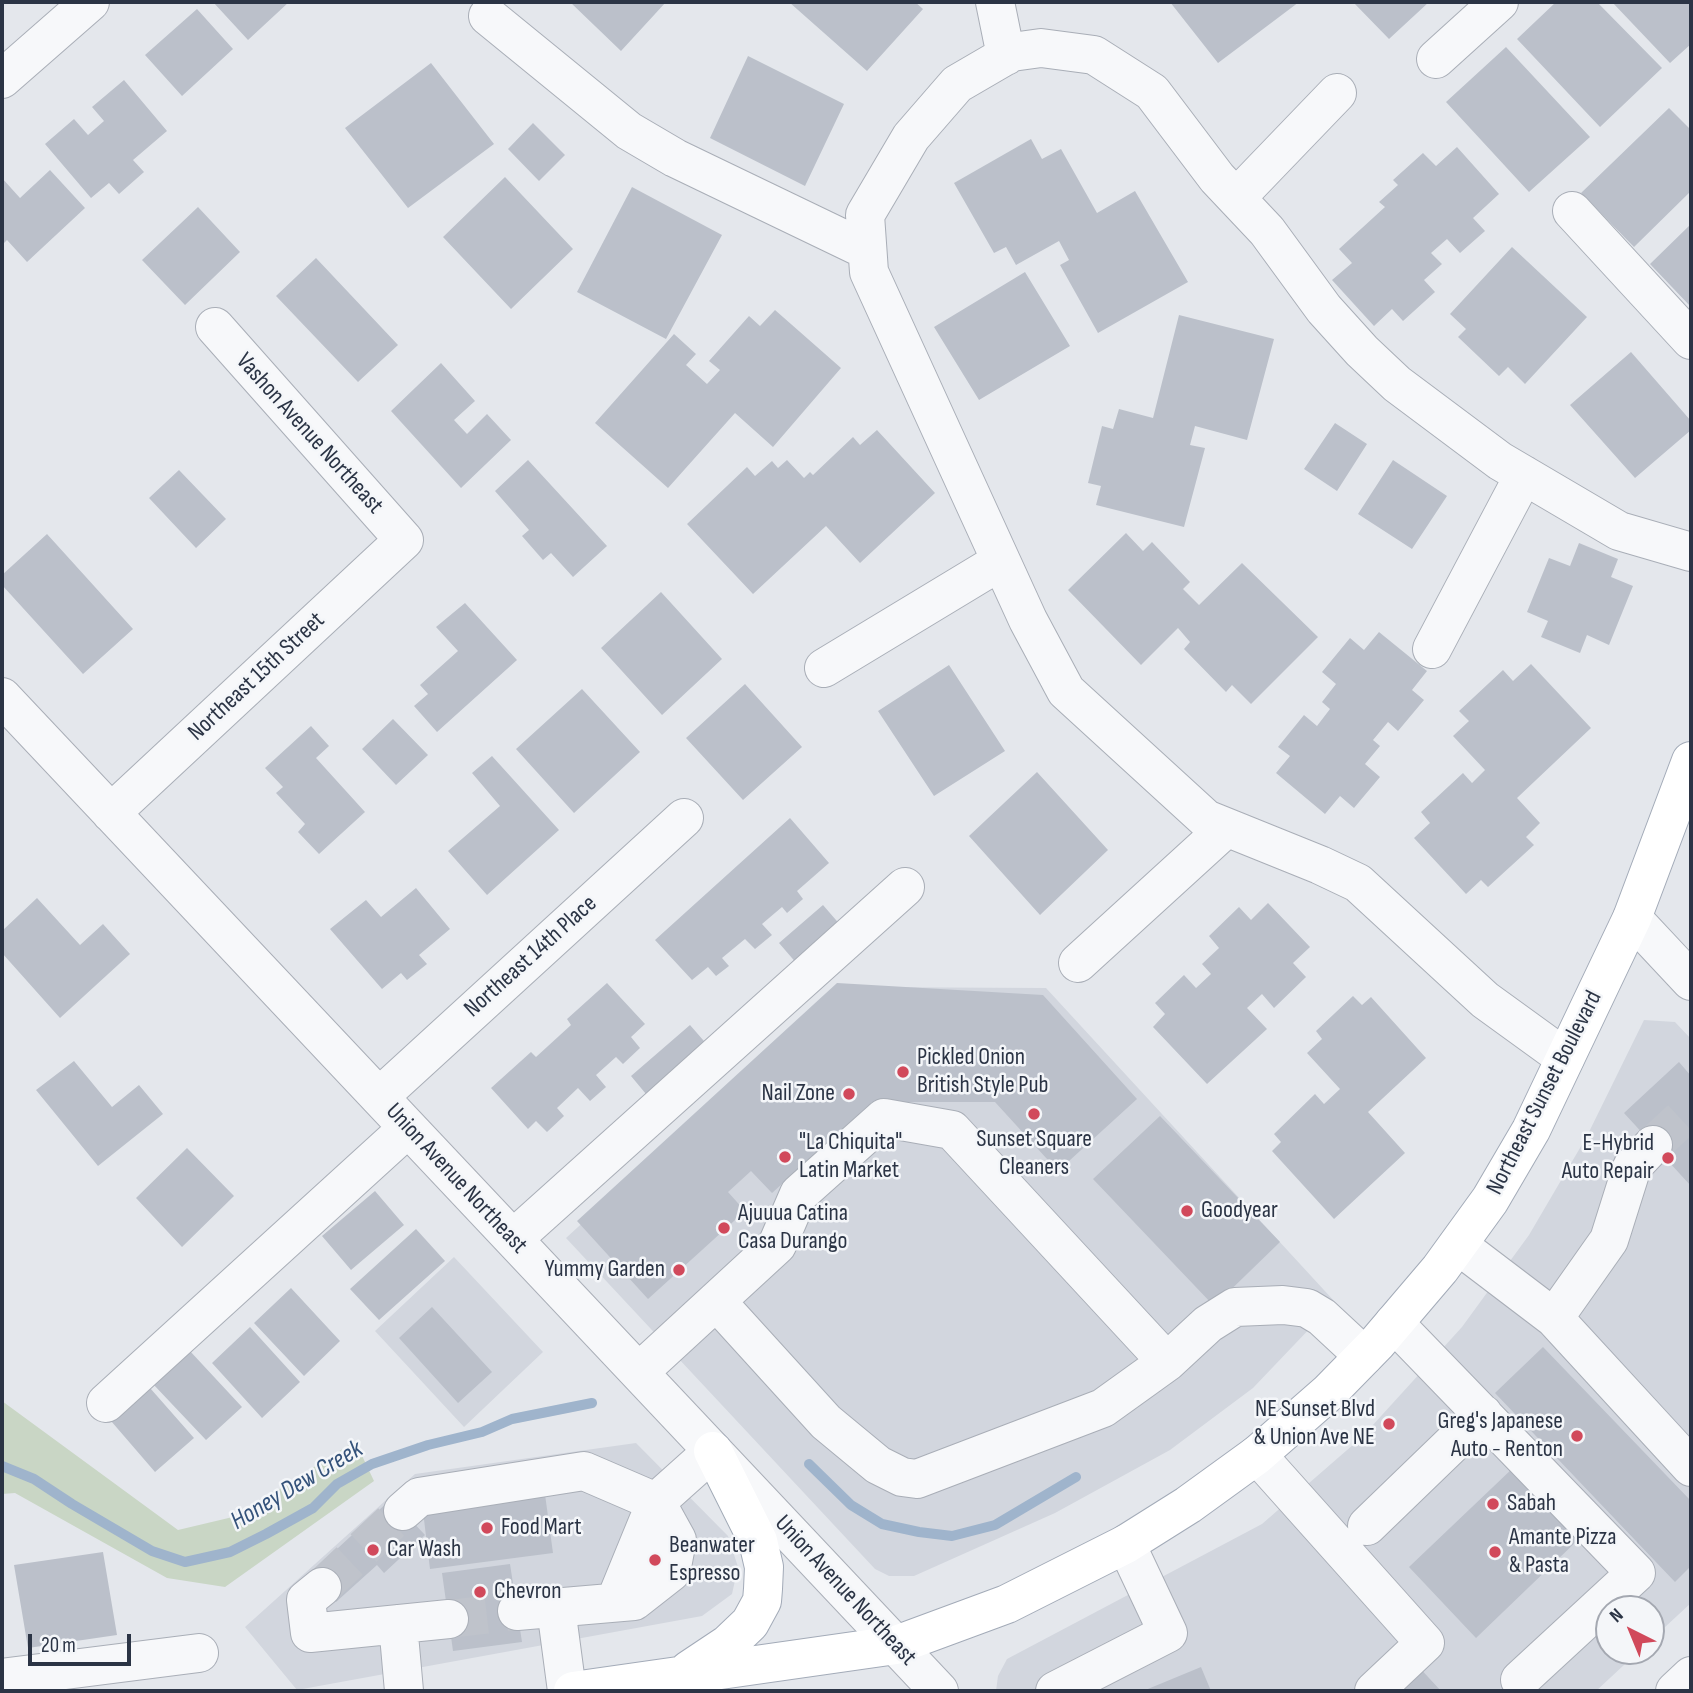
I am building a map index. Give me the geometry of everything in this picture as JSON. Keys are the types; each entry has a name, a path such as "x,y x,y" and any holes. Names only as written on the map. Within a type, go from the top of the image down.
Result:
{"main road":[{"name":"Northeast Sunset Boulevard","path":"573,1691 683,1683 896,1645 1007,1604 1126,1545 1188,1505 1257,1455 1329,1392 1394,1324 1490,1200 1531,1130 1632,918 1691,761"},
{"path":"683,1683 750,1623 762,1601 764,1567 758,1541 713,1451"}],"street":[{"path":"2,79 90,2"},
{"path":"995,2 1006,56"},
{"path":"1436,59 1499,2"},
{"path":"488,16 629,131 688,163 860,247 867,246"},
{"path":"1565,1058 1485,1000 1358,883 1206,819 1066,691 1028,620 869,272 865,215 911,137 957,84 1012,52 1041,48 1094,55 1152,92 1217,178 1267,230 1324,309 1397,384 1500,461 1619,531 1691,552"},
{"path":"1236,198 1338,93"},
{"path":"1572,211 1691,340"},
{"name":"Vashon Avenue Northeast","path":"215,327 404,540"},
{"path":"1432,649 1524,475"},
{"name":"Northeast 15th Street","path":"111,813 404,540"},
{"path":"824,668 1001,561"},
{"name":"Union Avenue Northeast","path":"2,697 939,1691"},
{"name":"Northeast 14th Place","path":"379,1097 684,818"},
{"path":"1078,963 1226,828"},
{"path":"513,1239 905,887"},
{"path":"1632,918 1691,981"},
{"path":"639,1372 777,1245 799,1194 884,1118 953,1130 1167,1362"},
{"path":"106,1403 408,1128"},
{"path":"1554,1318 1609,1240 1632,1167 1653,1145"},
{"path":"1458,1244 1554,1318 1691,1467"},
{"path":"716,1301 826,1422 878,1465 902,1477 917,1479 1102,1408 1167,1362 1208,1324 1235,1307 1283,1305 1307,1308 1322,1317 1364,1356"},
{"path":"1394,1324 1636,1573 1520,1680"},
{"path":"1367,1526 1483,1414"},
{"path":"656,1502 713,1451"},
{"path":"1257,1455 1426,1643 1374,1691"},
{"path":"403,1511 419,1497 584,1471 656,1502 677,1539 671,1572 634,1601 517,1611"},
{"path":"1055,1691 1168,1633 1126,1545"},
{"path":"322,1587 306,1600 310,1633 449,1619"},
{"path":"556,1608 567,1691"},
{"path":"398,1624 404,1691"},
{"path":"2,1678 199,1653"},
{"path":"1675,1691 1691,1676"}],"shaded area":[{"path":"840,987 1046,988 1335,1302 1253,1388 1170,1450 1055,1513 914,1576 889,1576 875,1569 566,1238"},
{"path":"1644,1020 1675,1022 1691,1039 1691,1603 1665,1627 1665,1595 1595,1595 1595,1665 1624,1665 1596,1691 996,1691 998,1676 1007,1659 1262,1524 1362,1437 1462,1327 1529,1235 1587,1136"},
{"path":"454,1257 543,1352 464,1427 375,1331"},
{"path":"636,1443 728,1536 738,1567 732,1594 702,1616 297,1690 245,1627 415,1474"}],"green space":[{"path":"2,1401 178,1530 237,1516 355,1441 374,1481 225,1587 167,1578 15,1493 2,1494"}],"building":[{"path":"213,2 289,2 248,40"},
{"path":"570,2 666,2 621,51"},
{"path":"789,2 915,2 923,9 867,71"},
{"path":"1170,2 1299,2 1218,63"},
{"path":"1353,2 1429,2 1389,39"},
{"path":"1556,2 1597,2 1662,68 1600,127 1517,39"},
{"path":"1612,2 1691,2 1691,44 1670,63"},
{"path":"197,9 233,49 182,96 145,55"},
{"path":"1506,47 1590,137 1529,192 1446,102"},
{"path":"748,56 844,104 805,186 710,138"},
{"path":"431,63 494,144 408,208 345,128"},
{"path":"124,80 167,131 133,160 144,172 119,194 109,183 91,198 45,144 74,119 88,135 104,121 92,107"},
{"path":"1669,108 1691,130 1691,191 1634,247 1581,193"},
{"path":"533,123 565,155 539,181 508,149"},
{"path":"1031,139 1042,159 1061,149 1097,213 1135,191 1188,282 1098,333 1060,265 1069,260 1059,241 1016,265 1006,247 994,253 954,183"},
{"path":"1457,147 1499,194 1473,218 1485,231 1460,253 1447,239 1431,253 1442,264 1424,280 1435,292 1403,321 1392,309 1374,326 1332,280 1352,263 1339,249 1385,207 1379,202 1398,185 1393,180 1423,153 1436,166"},
{"path":"50,170 85,208 27,262 7,240 2,245 2,178 20,198"},
{"path":"505,177 573,249 511,309 443,237"},
{"path":"632,187 722,235 666,339 577,292"},
{"path":"198,207 240,252 185,305 142,260"},
{"path":"1691,224 1691,307 1650,264"},
{"path":"1512,247 1587,317 1525,384 1508,367 1499,376 1458,337 1466,329 1450,314"},
{"path":"316,258 398,345 358,382 276,296"},
{"path":"1025,272 1070,346 979,400 934,327"},
{"path":"775,310 841,368 773,447 735,413 668,488 595,423 674,334 696,354 686,365 707,384 720,370 709,361 749,316 760,326"},
{"path":"1179,315 1274,339 1247,440 1195,426 1190,445 1205,448 1184,527 1096,505 1101,486 1088,483 1102,426 1113,429 1119,409 1153,418"},
{"path":"1631,352 1691,421 1691,430 1635,478 1570,405"},
{"path":"441,363 475,401 454,420 467,434 487,414 511,440 461,488 391,411"},
{"path":"1335,423 1367,444 1337,491 1304,469"},
{"path":"877,430 935,493 860,563 826,526 753,594 687,524 747,467 755,476 772,461 778,468 787,460 804,478 810,472 813,475 853,437 860,445"},
{"path":"528,460 607,546 573,577 551,553 543,560 522,536 529,530 495,491"},
{"path":"1393,460 1447,496 1412,549 1358,514"},
{"path":"179,470 226,519 196,548 149,498"},
{"path":"1126,533 1143,551 1152,542 1190,582 1183,589 1199,605 1242,563 1318,637 1251,704 1232,685 1226,692 1184,649 1190,642 1178,628 1141,665 1068,590"},
{"path":"47,534 133,629 83,674 2,585 2,575"},
{"path":"1579,543 1618,559 1611,577 1633,586 1609,645 1587,635 1580,653 1541,637 1548,621 1527,612 1549,558 1570,566"},
{"path":"661,592 722,659 662,715 601,648"},
{"path":"465,603 517,660 437,732 414,706 428,694 420,685 458,651 436,627"},
{"path":"1379,632 1427,671 1412,690 1424,700 1398,731 1388,722 1373,740 1380,746 1365,764 1380,777 1354,808 1340,796 1325,814 1276,773 1290,756 1278,747 1304,715 1317,726 1330,709 1322,702 1336,684 1322,672 1350,638 1364,650"},
{"path":"1531,664 1591,728 1517,798 1540,823 1526,837 1534,845 1488,887 1481,880 1466,894 1414,838 1430,823 1421,812 1463,773 1472,783 1485,770 1453,736 1469,721 1459,711 1503,670 1513,681"},
{"path":"949,665 1005,751 934,796 878,711"},
{"path":"745,684 802,747 743,800 686,738"},
{"path":"582,689 640,752 574,813 516,749"},
{"path":"393,719 428,755 396,785 362,749"},
{"path":"311,726 329,746 316,758 365,812 319,854 298,832 305,824 276,793 283,787 265,768"},
{"path":"492,756 559,830 487,895 448,851 500,806 472,773"},
{"path":"1037,772 1108,850 1040,915 969,836"},
{"path":"790,818 829,863 797,891 803,899 787,913 782,907 762,924 772,935 755,949 745,939 722,958 729,966 716,976 708,967 692,980 655,940"},
{"path":"416,888 450,929 419,955 427,964 407,980 401,973 382,989 330,929 366,900 381,917"},
{"path":"37,898 80,945 103,924 130,954 60,1018 2,953 2,931"},
{"path":"1268,903 1310,947 1293,963 1306,977 1274,1008 1262,994 1247,1008 1267,1029 1207,1084 1153,1027 1165,1014 1155,1003 1184,975 1196,988 1211,974 1202,964 1219,948 1209,936 1239,907 1251,920"},
{"path":"823,905 842,927 798,965 779,943"},
{"path":"607,983 645,1024 631,1037 640,1048 623,1064 616,1057 596,1075 606,1087 590,1101 578,1088 557,1108 564,1116 547,1132 536,1121 528,1129 491,1088 531,1052 536,1057 571,1025 567,1019"},
{"path":"837,983 1043,995 1137,1099 1058,1171 995,1102 872,1102 772,1193 751,1171 728,1192 745,1211 648,1299 577,1221"},
{"path":"1353,996 1362,1005 1371,997 1426,1058 1368,1112 1405,1153 1334,1219 1272,1151 1281,1142 1274,1134 1315,1094 1324,1104 1340,1089 1307,1053 1322,1039 1316,1031"},
{"path":"690,1025 710,1048 651,1100 631,1076"},
{"path":"74,1061 112,1107 139,1085 163,1114 98,1166 36,1090"},
{"path":"1679,1062 1691,1076 1691,1186 1624,1113"},
{"name":"Goodyear","path":"1160,1116 1280,1242 1214,1306 1093,1179"},
{"path":"187,1148 234,1196 182,1247 136,1198"},
{"path":"375,1191 404,1225 351,1270 322,1236"},
{"path":"416,1229 445,1261 379,1320 350,1289"},
{"path":"291,1288 340,1341 304,1376 254,1323"},
{"path":"432,1307 492,1372 458,1403 399,1338"},
{"path":"250,1327 300,1382 262,1418 212,1363"},
{"path":"1543,1347 1691,1501 1691,1566 1675,1582 1495,1393"},
{"path":"189,1350 242,1407 206,1440 153,1384"},
{"path":"143,1380 194,1438 155,1472 105,1414"},
{"name":"Amante Pizza & Pasta","path":"1514,1467 1581,1537 1476,1638 1409,1567"},
{"name":"Food Mart","path":"544,1487 553,1553 430,1569 422,1503"},
{"name":"Car Wash","path":"391,1499 425,1535 384,1573 377,1565 336,1602 310,1574"},
{"path":"103,1552 117,1635 28,1648 14,1565"},
{"name":"Chevron","path":"510,1564 522,1642 453,1651 442,1573"},
{"path":"1417,1665 1441,1691 1389,1691"},
{"path":"1201,1667 1211,1691 1143,1691"}],"waterway":[{"name":"Honey Dew Creek","path":"2,1466 34,1479 152,1551 185,1562 230,1552 266,1534 313,1508 337,1484 372,1464 428,1445 482,1432 512,1419 592,1403"},
{"path":"809,1464 851,1505 882,1524 952,1536 995,1525 1076,1477"}],"tunnel":[{"path":"1653,1145 1691,1110"},
{"path":"322,1587 403,1511"},
{"path":"449,1619 517,1611"}],"place":[{"name":"Pickled Onion British Style Pub","path":"903,1072"},
{"name":"Nail Zone","path":"849,1094"},
{"name":"Sunset Square Cleaners","path":"1034,1114"},
{"name":"\"La Chiquita\" Latin Market","path":"785,1157"},
{"name":"E-Hybrid Auto Repair","path":"1668,1158"},
{"name":"Goodyear","path":"1187,1211"},
{"name":"Ajuuua Catina Casa Durango","path":"724,1228"},
{"name":"Yummy Garden","path":"679,1270"},
{"name":"NE Sunset Blvd & Union Ave NE","path":"1389,1424"},
{"name":"Greg's Japanese Auto - Renton","path":"1577,1436"},
{"name":"Sabah","path":"1493,1504"},
{"name":"Food Mart","path":"487,1528"},
{"name":"Car Wash","path":"373,1550"},
{"name":"Amante Pizza & Pasta","path":"1495,1552"},
{"name":"Beanwater Espresso","path":"655,1560"},
{"name":"Chevron","path":"480,1592"}]}
